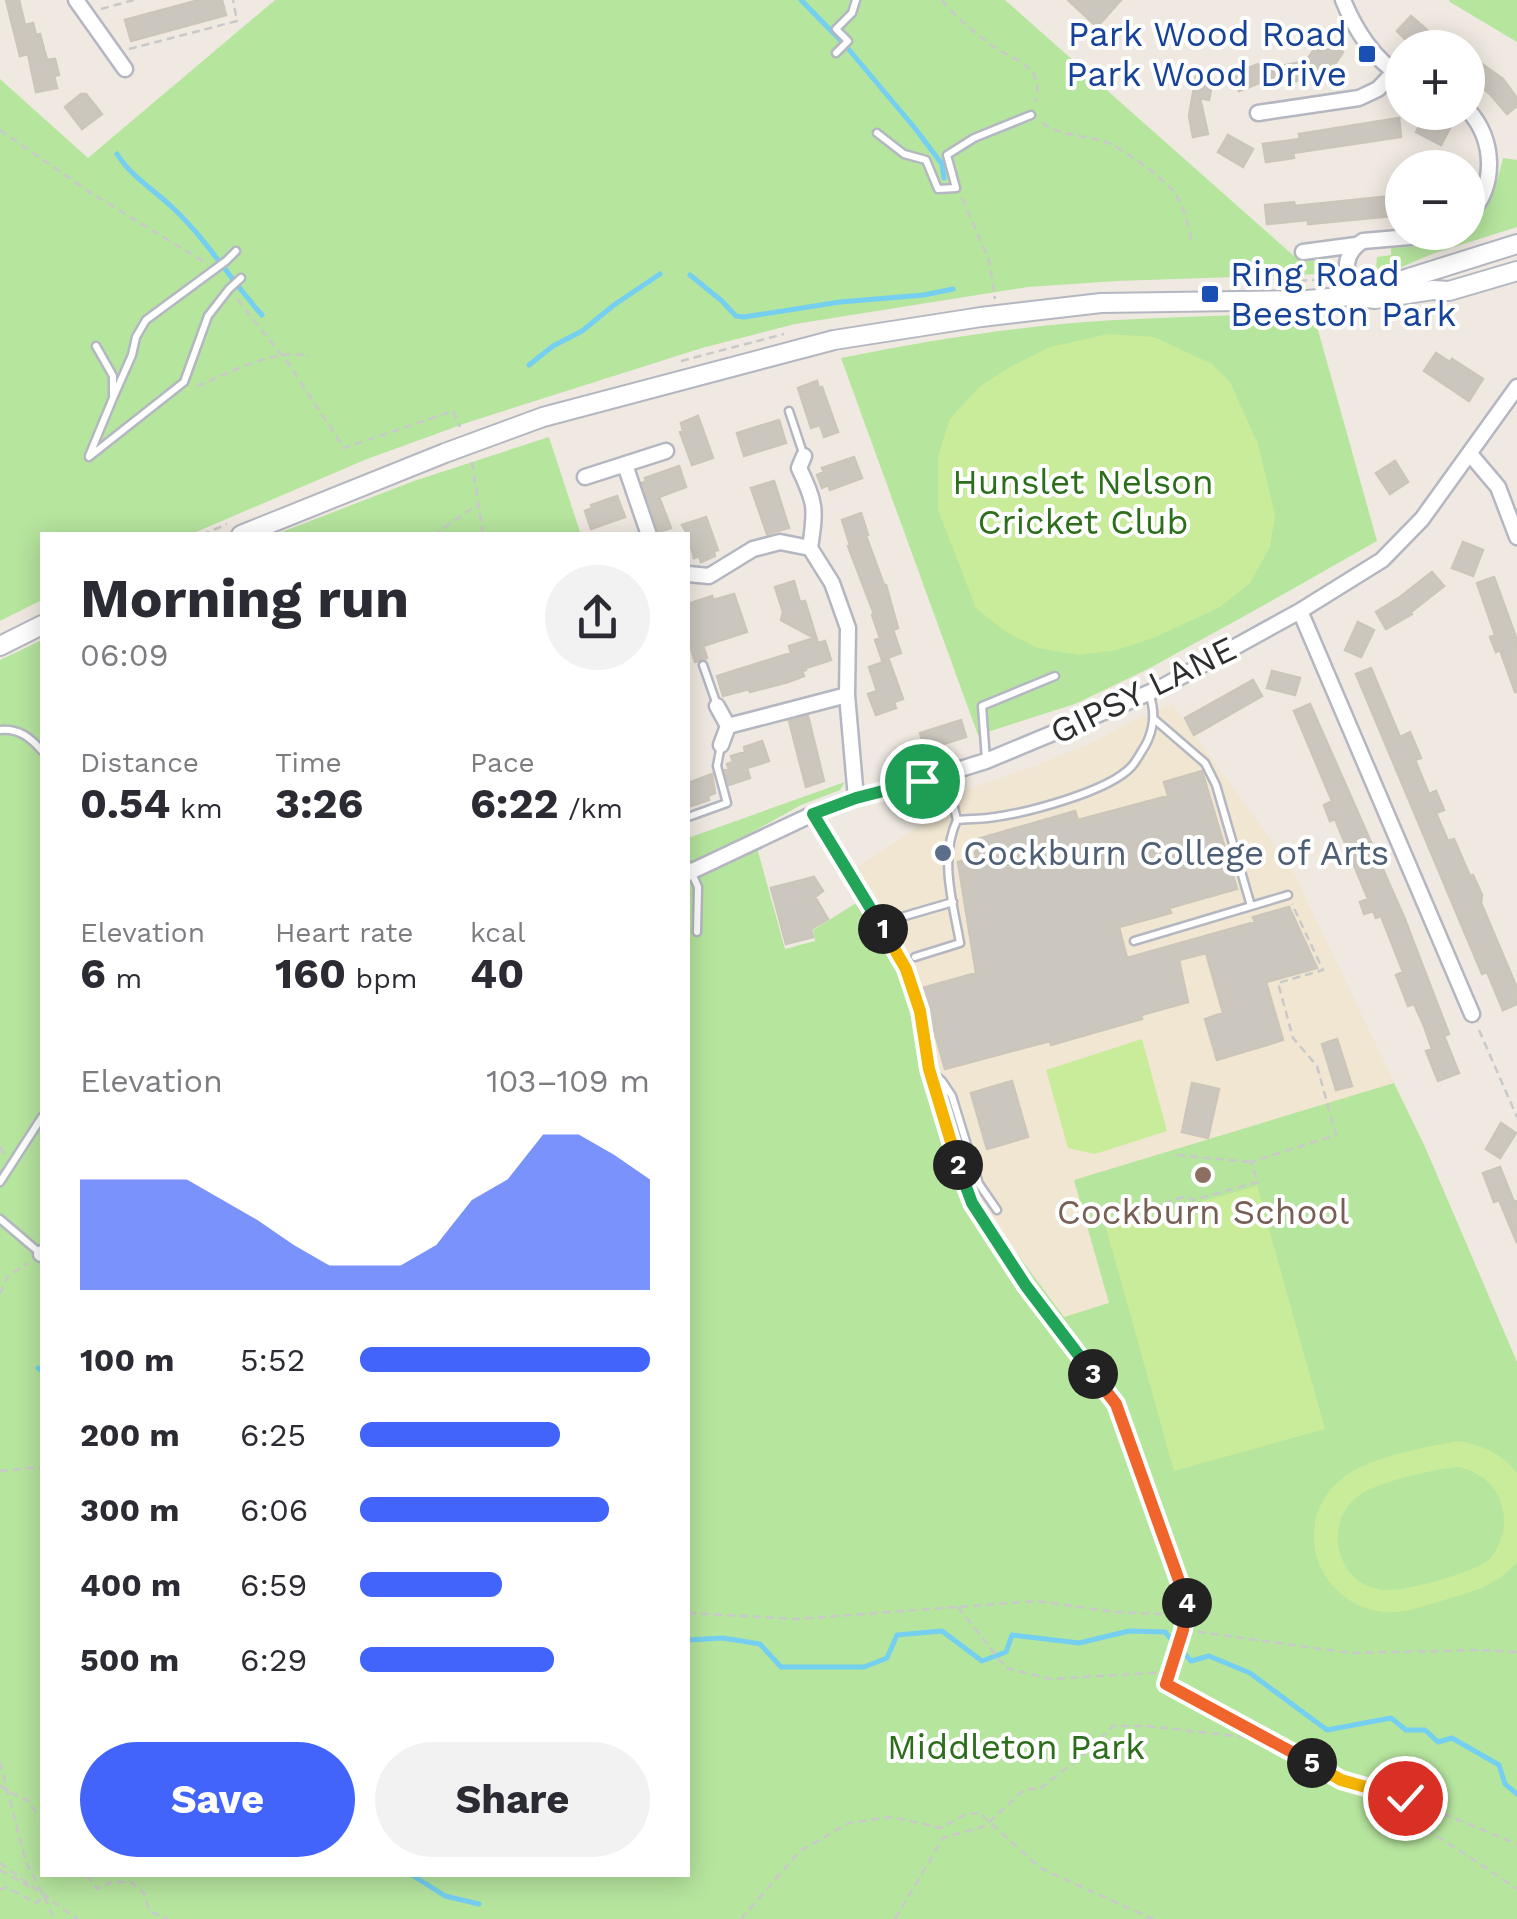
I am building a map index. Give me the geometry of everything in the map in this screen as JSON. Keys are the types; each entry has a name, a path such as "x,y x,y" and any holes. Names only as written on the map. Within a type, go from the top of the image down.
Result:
{"street":[{"path":"76,0 125,68"},
{"path":"1343,0 1367,43 1385,61"},
{"path":"1258,113 1360,98 1385,84"},
{"path":"1483,130 1490,159 1485,188"},
{"path":"1352,296 1346,269 1348,254 1363,241 1385,239"},
{"path":"1352,296 1375,285 1517,244"},
{"path":"1304,252 1356,245"},
{"path":"248,532 542,418 834,340 1101,304 1352,296 1375,300 1449,291 1517,271"},
{"name":"GIPSY LANE","path":"690,869 813,814 986,761 1149,693 1300,611 1382,560 1422,519 1517,387"},
{"path":"585,477 666,451"},
{"path":"1470,454 1498,487 1517,538"},
{"path":"625,464 648,532"},
{"path":"796,464 814,500 810,548 832,582 848,628 847,696 856,798"},
{"path":"690,574 710,576 753,550 780,542 810,548"},
{"path":"1300,611 1472,1014"},
{"path":"0,646 40,626"},
{"path":"728,726 847,696"},
{"path":"717,706 728,726 721,745"}],"lane":[{"path":"842,47 836,28 852,14 856,0"},
{"path":"877,134 904,154 926,160 938,189 956,188 948,155 974,138 1030,115"},
{"path":"236,251 146,320 89,457 184,382 208,316 228,289 242,278"},
{"path":"96,346 112,376 113,398"},
{"path":"789,411 796,464"},
{"path":"703,665 717,706"},
{"path":"986,761 982,706 1054,676"},
{"path":"957,820 1030,810 1104,786 1131,768 1148,740 1154,719 1149,693"},
{"path":"1154,719 1205,762 1216,786 1251,906"},
{"path":"0,730 16,731 40,749"},
{"path":"690,816 727,804 717,766 721,745"},
{"path":"915,957 960,943 948,852 957,820 946,774"},
{"path":"813,814 906,969 920,1011 929,1069 952,1096 979,1184 997,1210"},
{"path":"690,872 698,887 697,932"},
{"path":"1134,941 1288,895"},
{"path":"905,916 953,902"},
{"path":"0,1182 40,1120"},
{"path":"0,1219 40,1251"}],"path":[{"path":"85,13 134,0"},
{"path":"114,53 237,22 232,0"},
{"path":"942,0 954,16 993,46 1023,62 1035,75 1038,89 1030,115 1050,128 1105,142 1148,168 1175,194 1193,245"},
{"path":"956,188 989,260 997,315"},
{"path":"169,393 282,356 310,356"},
{"path":"437,532 478,504"},
{"path":"1177,1155 1251,1162 1336,1134 1316,1066 1293,1038 1278,983 1323,970 1288,895"},
{"path":"1472,1014 1517,1117"},
{"path":"938,1101 972,1203 1026,1286 1116,1404 1188,1600 1166,1684 1273,1740 1459,1848 1517,1889"},
{"path":"1104,1226 1186,1196 1193,1200 1258,1182 1251,1162"},
{"path":"0,1294 8,1276 40,1254"},
{"path":"0,1471 40,1467"},
{"path":"690,1613 797,1619 1037,1601 1114,1612 1185,1615"},
{"path":"957,1606 1006,1668 1051,1680 1171,1672"},
{"path":"1183,1630 1350,1653 1517,1652"},
{"path":"895,1919 942,1838 985,1826 1025,1789 1040,1789 1113,1726 1273,1740"},
{"path":"0,1762 26,1862 54,1919"},
{"path":"1341,1780 1405,1798 1517,1844"},
{"path":"0,1785 27,1800 40,1816"},
{"path":"741,1919 800,1851 850,1824 892,1816 941,1828 966,1814 980,1813 1040,1868 1153,1919"},
{"path":"0,1864 77,1919"},
{"path":"0,1870 44,1896"},
{"path":"88,1877 96,1889 112,1882 131,1882 144,1893 149,1911 168,1919"},
{"path":"0,1890 6,1888 36,1903 44,1896"}],"shaded area":[{"name":"Cockburn School","path":"1172,704 1292,869 1425,1147 1517,1362 1127,1402 978,1201 941,1090 926,1018 908,965 854,869 931,819 928,802 960,799 968,789 1094,742"}],"green space":[{"path":"275,0 1005,0 1294,256 1318,254 1326,258 1329,269 1322,274 1028,287 795,324 702,348 469,422 367,459 196,532 40,532 40,601 0,621 0,79 88,158"},
{"path":"1517,0 1517,42 1450,2"},
{"path":"1503,158 1517,160 1517,227 1485,237 1485,207"},
{"path":"1391,250 1445,250 1392,271 1379,270 1377,257 1391,255"},
{"name":"Hunslet Nelson Cricket Club","path":"1313,312 1377,541 1148,669 1075,704 978,735 841,358 951,338 1062,324"},
{"path":"1108,334 1154,337 1212,364 1230,382 1258,444 1275,515 1270,547 1250,583 1220,607 1156,637 1117,650 1079,655 1038,648 1006,632 976,608 938,510 938,456 950,419 979,387 1050,347"},
{"path":"549,437 580,532 282,532 414,481"},
{"name":"Middleton Park","path":"40,641 40,1877 690,1877 690,837 845,782 840,790 801,805 691,866 695,877 757,848 785,949 815,941 813,930 869,895 908,965 926,1018 941,1090 978,1201 1064,1317 1109,1303 1074,1180 1394,1083 1517,1362 1517,1919 0,1919 0,660"},
{"path":"1142,1039 1167,1131 1095,1154 1068,1148 1046,1070"},
{"path":"1257,1186 1325,1429 1174,1471 1106,1228"},
{"path":"1461,1441 1499,1456 1517,1473 1517,1562 1484,1587 1411,1610 1377,1611 1355,1603 1337,1590 1316,1555 1317,1513 1327,1494 1344,1477 1368,1464","holes":["1459,1467 1474,1472 1495,1491 1504,1516 1499,1544 1491,1558 1456,1575 1392,1590 1367,1585 1354,1577 1345,1565 1338,1537 1346,1509 1357,1497 1377,1486 1421,1473"]}],"building":[{"path":"6,0 19,0 25,25 33,23 47,60 55,59 57,88 36,92 28,54 20,56"},
{"path":"199,0 222,0 226,15 131,41 125,20"},
{"path":"1068,0 1121,0 1097,27"},
{"path":"1411,16 1426,30 1398,30"},
{"path":"1327,41 1343,52 1324,81 1318,77 1275,85 1274,77 1239,91 1233,74 1258,64 1261,70 1306,61"},
{"path":"1485,66 1503,79 1517,98 1517,106 1507,114 1485,90"},
{"path":"1196,76 1213,79 1209,100 1200,98 1208,134 1193,137 1189,116"},
{"path":"86,94 102,114 82,129 65,107"},
{"path":"1385,120 1385,130 1400,130 1401,137 1293,153 1294,158 1266,162 1263,144 1300,139 1299,134"},
{"path":"1417,130 1449,130 1441,145"},
{"path":"1228,135 1253,149 1243,167 1218,152"},
{"path":"1385,197 1385,217 1267,224 1265,205 1294,202 1295,206"},
{"path":"1436,353 1483,379 1469,401 1424,371"},
{"path":"817,381 838,432 824,437 820,425 811,428 798,388"},
{"path":"698,416 713,458 692,465 680,432 681,423"},
{"path":"779,420 786,443 744,456 737,433"},
{"path":"854,457 862,478 830,490 828,485 822,488 817,475 824,472 822,468"},
{"path":"1395,461 1408,482 1390,494 1376,473"},
{"path":"679,466 686,487 659,497 671,528 659,532 642,483 645,478"},
{"path":"774,481 789,528 767,534 751,488"},
{"path":"617,496 625,517 591,529 585,511"},
{"path":"861,513 898,628 893,630 901,653 882,660 875,640 880,638 874,614 842,520"},
{"path":"706,517 718,550 714,551 715,556 701,562 699,556 694,558 690,532 682,525"},
{"path":"1463,542 1483,550 1473,576 1452,568"},
{"path":"1432,572 1444,586 1412,614 1386,629 1376,612"},
{"path":"1494,577 1517,640 1517,692 1500,650 1496,652 1490,637 1495,635 1477,583"},
{"path":"794,581 800,602 805,601 818,643 825,641 831,660 806,668 802,671 804,676 788,682 723,696 717,676 791,653 789,646 814,638 781,620 783,612 775,587"},
{"path":"734,594 747,632 703,646 707,658 695,662 690,645 690,603 712,596 713,600"},
{"path":"1358,622 1374,630 1361,657 1345,650"},
{"path":"889,660 903,699 894,702 896,708 876,715 868,694 877,691 869,667"},
{"path":"1371,668 1400,737 1410,732 1421,758 1415,760 1429,794 1436,791 1444,810 1436,813 1448,841 1454,839 1482,895 1481,903 1517,988 1517,1004 1503,1010 1487,972 1482,974 1356,674"},
{"path":"1272,671 1300,678 1295,695 1267,688"},
{"path":"1253,680 1262,696 1194,735 1185,718"},
{"path":"1310,704 1404,917 1449,1034 1444,1036 1459,1073 1438,1081 1426,1051 1432,1049 1424,1026 1414,1004 1408,1006 1396,975 1403,972 1381,916 1376,918 1373,911 1364,914 1360,902 1368,899 1335,819 1330,821 1324,805 1332,801 1294,711"},
{"path":"808,716 824,781 806,787 789,721"},
{"path":"961,720 966,737 925,750 920,733"},
{"path":"762,741 769,761 747,768 750,778 729,785 725,770 733,762 731,756"},
{"path":"1202,771 1237,889 1119,927 1127,958 1255,922 1253,917 1289,907 1317,968 1266,982 1283,1040 1217,1060 1205,1019 1223,1013 1206,953 1179,960 1188,1002 1051,1045 1050,1041 945,1069 922,988 976,973 958,862 976,857 974,840 1075,811 1078,820 1168,796 1164,782"},
{"path":"712,774 715,793 708,796 709,800 690,806 690,782"},
{"path":"814,877 823,891 815,897 828,919 811,929 813,937 786,944 771,888"},
{"path":"1337,1039 1352,1086 1336,1090 1322,1044"},
{"path":"1012,1081 1028,1137 987,1149 971,1093"},
{"path":"1192,1083 1219,1089 1208,1138 1182,1132"},
{"path":"1501,1123 1516,1133 1500,1158 1486,1149"},
{"path":"1500,1167 1514,1202 1517,1201 1517,1243 1483,1173"}],"waterway":[{"path":"801,0 914,127 942,164 944,178"},
{"path":"117,154 186,221 262,315"},
{"path":"529,365 660,274"},
{"path":"690,275 736,316 744,317 953,289"},
{"path":"690,1640 723,1638 760,1644 781,1667 864,1667 887,1658 897,1635 942,1631 982,1661 1006,1652 1012,1635 1079,1643 1129,1631 1165,1632 1191,1661 1209,1656 1250,1673 1327,1730 1391,1718 1406,1730 1425,1730 1438,1742 1452,1738 1499,1765 1505,1784 1517,1794"},
{"path":"415,1877 445,1896 479,1904"}],"place":[{"name":"Park Wood Road Park Wood Drive","path":"1367,54"},
{"name":"Ring Road Beeston Park","path":"1210,294"},
{"name":"Cockburn College of Arts","path":"943,853"},
{"name":"Cockburn School","path":"1203,1175"}],"route":[{"path":"922,781 813,814 906,969 920,1011 929,1069 972,1203 1026,1286 1116,1404 1188,1600 1166,1684 1341,1780 1405,1798"}]}
